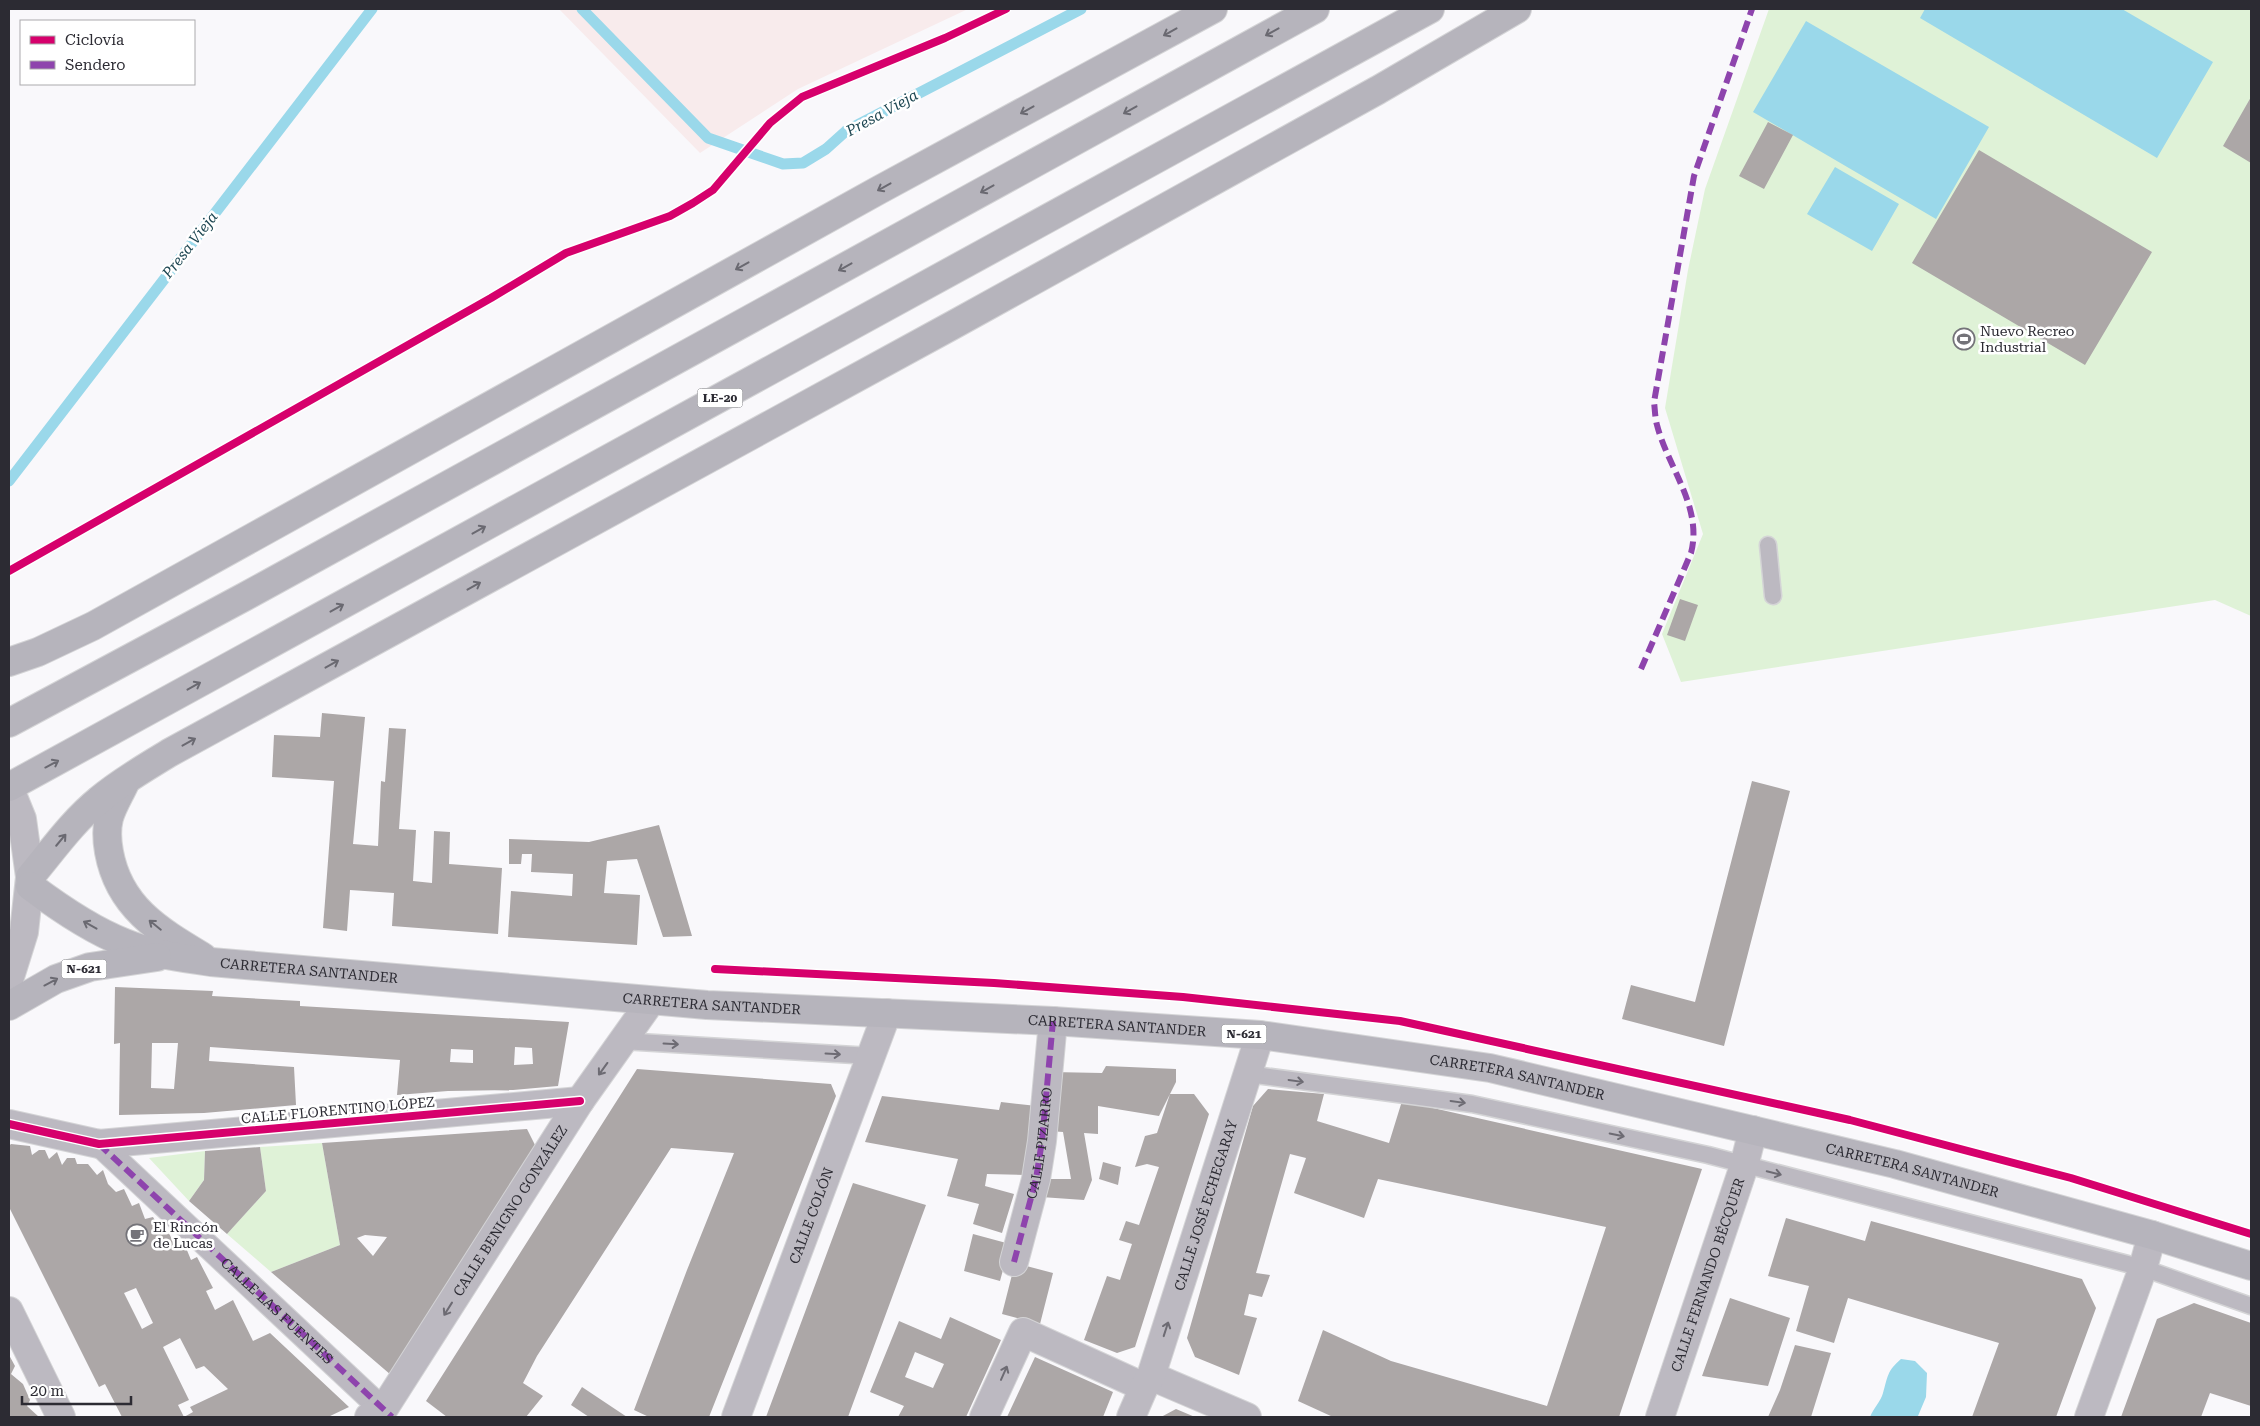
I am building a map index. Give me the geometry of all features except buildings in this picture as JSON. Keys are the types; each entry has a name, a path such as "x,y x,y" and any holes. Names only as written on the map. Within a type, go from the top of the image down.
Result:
{"highway":[{"path":"9,662 38,652 93,626 879,190 1213,9"},
{"path":"9,723 255,591 1315,9"},
{"name":"LE-20","path":"9,787 1430,9"},
{"path":"30,882 74,825 98,800 127,779 169,753 970,316 1370,95 1517,9"},
{"path":"127,779 109,817 106,838 113,874 130,902 155,926 211,962"},
{"name":"N-621","path":"30,882 55,905 124,943 167,956"},
{"name":"N-621","path":"9,1006 56,980 90,967 167,956"},
{"name":"CARRETERA SANTANDER","path":"167,956 211,962 651,1001 1053,1020 1260,1035 1490,1068 1895,1164 2152,1235 2251,1266"}],"street":[{"path":"9,787 22,819 30,882 24,932 9,980"},
{"name":"CALLE BENIGNO GONZÁLEZ","path":"381,1415 580,1101 651,1001"},
{"name":"CALLE COLÓN","path":"736,1417 887,1013"},
{"name":"CALLE PIZARRO","path":"1014,1262 1036,1179 1042,1142 1053,1020"},
{"name":"CALLE JOSÉ ECHEGARAY","path":"1131,1417 1148,1382 1260,1035"},
{"name":"CALLE FLORENTINO LÓPEZ","path":"99,1144 580,1101"},
{"path":"9,1124 99,1144"},
{"name":"CALLE FERNANDO BÉCQUER","path":"1660,1417 1744,1166 1753,1130"},
{"name":"CALLE LAS FUENTES","path":"99,1144 381,1415"},
{"path":"2089,1417 2143,1268 2152,1235"},
{"path":"9,1314 61,1417"},
{"path":"984,1417 1023,1332 1148,1382 1247,1417"}],"lane":[{"path":"1768,545 1773,596"},
{"path":"622,1041 871,1056"},
{"path":"1248,1074 1472,1104 1708,1155 1744,1166 2143,1268 2251,1306"}],"shaded area":[{"path":"559,9 968,9 798,89 700,153"}],"green space":[{"name":"Nuevo Recreo Industrial","path":"1769,9 2251,9 2251,616 2215,600 1681,682 1662,634 1703,534 1665,408 1688,270 1705,189"},
{"path":"322,1143 340,1245 271,1272 227,1234 266,1191 260,1147"},
{"path":"205,1151 204,1180 189,1201 149,1158"}],"water":[{"path":"1925,9 2122,9 2213,62 2157,158 1920,18"},
{"path":"1806,21 1989,127 1936,219 1753,112"},
{"path":"1835,167 1899,204 1872,251 1807,214"},
{"path":"1901,1359 1915,1361 1927,1373 1926,1397 1918,1416 1870,1417 1882,1396 1890,1371"}],"waterway":[{"name":"Presa Vieja","path":"9,481 372,9"},
{"name":"Presa Vieja","path":"582,9 708,138 783,164 803,163 826,149 846,131 1081,9"}],"marked path":[{"path":"1641,669 1691,553 1693,536 1688,504 1662,441 1656,422 1654,402 1694,176 1752,9"},
{"path":"1014,1262 1036,1179 1042,1141 1053,1021"},
{"path":"99,1144 392,1417"}],"cycle path":[{"path":"9,571 491,298 566,253 670,216 693,203 713,190 770,123 802,97 945,38 1006,9"},
{"path":"715,969 994,983 1183,997 1400,1021 1850,1120 2071,1178 2251,1234"},
{"path":"9,1124 99,1144 580,1101"}],"place":[{"name":"Nuevo Recreo Industrial","path":"1964,339"},
{"name":"El Rincón de Lucas","path":"137,1235"}]}
